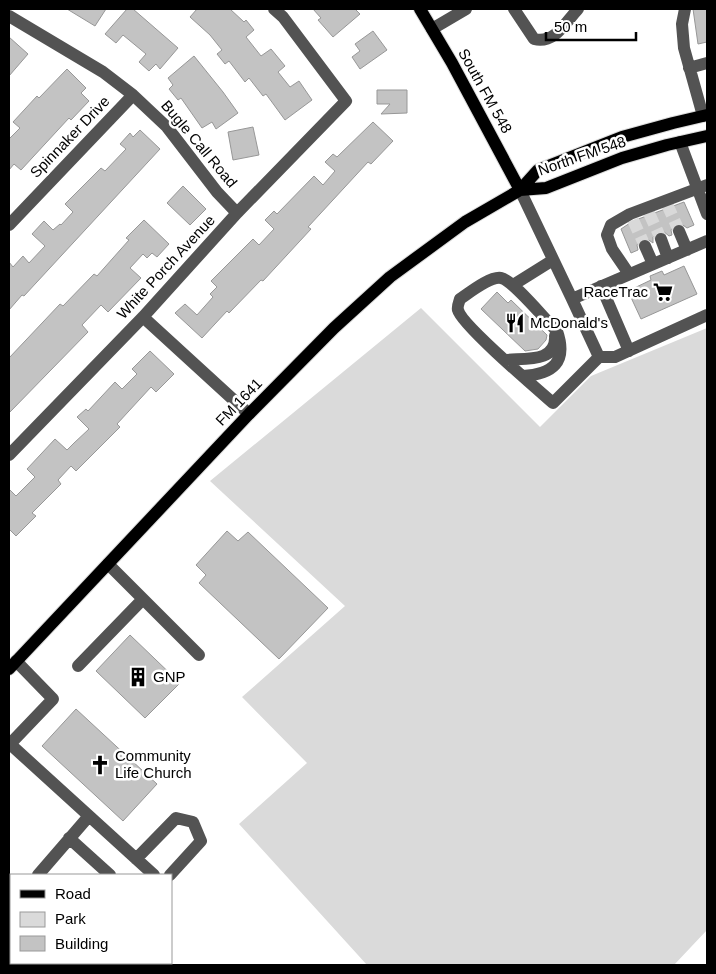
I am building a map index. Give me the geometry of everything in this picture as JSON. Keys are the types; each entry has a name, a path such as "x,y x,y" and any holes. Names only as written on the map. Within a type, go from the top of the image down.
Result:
{"main road":[{"name":"South FM 548","path":"420,9 520,190"},
{"name":"North FM 548","path":"520,190 538,170 598,146 648,129 705,116"},
{"name":"North FM 548","path":"520,190 546,188 622,158 707,136"},
{"name":"FM 1641","path":"13,665 249,414 334,328 390,277 465,222 520,190"}],"street":[{"name":"White Porch Avenue","path":"9,455 142,317 237,213 346,101 283,17 274,9"},
{"path":"432,29 466,9"},
{"path":"514,9 534,39 542,41 552,38 578,9"},
{"path":"685,9 682,24 684,48 705,116"},
{"name":"Bugle Call Road","path":"9,16 102,72 133,95 166,127 217,192 237,213"},
{"path":"689,68 707,63"},
{"name":"Spinnaker Drive","path":"9,224 133,95"},
{"path":"680,142 702,187 707,214"},
{"path":"629,274 612,249 607,235 612,225 702,187"},
{"path":"520,190 599,357"},
{"path":"679,231 687,250"},
{"path":"661,239 668,258"},
{"path":"572,299 707,241"},
{"path":"645,246 653,264"},
{"path":"513,285 553,260"},
{"path":"523,376 537,375 547,372 553,367 558,360 560,340 557,331 513,285 502,278 491,279 460,299 457,309 462,319 505,360 553,403 599,357 615,357 707,315"},
{"path":"601,286 629,351"},
{"path":"142,317 249,414"},
{"path":"505,360 549,354 553,350 555,341 554,328"},
{"path":"108,564 199,654"},
{"path":"78,666 143,599"},
{"path":"13,665 53,698 10,744 153,874"},
{"path":"39,874 88,816"},
{"path":"136,859 176,818 193,822 201,841 171,874"},
{"path":"69,838 109,874"}],"green space":[{"path":"421,308 540,427 591,376 707,328 707,930 674,965 367,965 239,824 307,763 242,697 345,606 210,481"}],"building":[{"path":"67,9 106,9 95,26"},
{"path":"127,9 133,9 178,48 160,69 156,64 149,71 139,62 146,54 123,35 116,43 105,34"},
{"path":"197,9 230,9 244,22 246,20 254,30 246,37 261,56 271,49 285,66 278,72 290,87 299,81 312,100 285,120 266,94 263,96 249,78 245,82 229,61 225,64 217,54 222,50 210,35 190,17"},
{"path":"313,9 355,9 360,14 333,37 318,20 321,18"},
{"path":"693,9 707,9 707,42 698,44"},
{"path":"373,31 387,50 360,69 352,57 360,51 355,44"},
{"path":"9,37 28,54 9,76"},
{"path":"194,56 238,113 216,129 212,122 202,128 181,98 178,100 169,89 173,85 168,78"},
{"path":"67,69 86,88 81,93 89,101 71,120 69,118 21,170 14,164 9,170 9,139 20,128 13,122 37,96 39,98"},
{"path":"377,90 407,90 407,113 381,114 390,104 377,104"},
{"path":"373,122 393,141 371,164 368,162 308,227 311,229 263,281 261,280 229,313 227,311 202,338 175,313 185,304 197,315 213,297 210,294 217,287 211,281 253,239 259,245 274,229 265,220 274,211 277,214 314,176 323,185 335,171 325,162 333,154 337,157"},
{"path":"253,127 259,155 233,160 228,132"},
{"path":"140,130 160,149 9,310 9,262 13,267 23,256 29,263 45,246 32,234 44,221 53,230 61,225 73,212 65,204 101,168 105,171 126,149 120,144 130,133 133,137"},
{"path":"183,186 206,209 190,225 167,203"},
{"name":"RaceTrac","path":"684,202 694,225 687,228 680,223 675,224 671,230 672,235 669,236 663,231 658,232 653,237 653,243 646,238 641,239 637,245 638,250 631,253 621,229 633,221"},
{"path":"144,220 169,244 157,257 152,253 147,258 143,254 130,268 141,278 108,312 101,305 82,325 88,332 9,413 9,358 60,304 63,306 94,274 97,276 129,240 126,238"},
{"name":"RaceTrac","path":"684,266 697,294 641,319 628,291 651,280 650,276 662,271 664,275"},
{"name":"McDonald's","path":"497,292 508,303 511,300 547,335 546,340 538,349 525,351 481,309"},
{"path":"150,351 174,374 156,392 151,387 117,424 120,427 76,471 71,466 58,480 61,484 32,513 36,516 16,536 9,529 9,489 16,496 35,477 27,469 55,439 67,450 89,429 77,417 86,409 88,411 115,382 122,389 137,374 132,369"},
{"path":"227,531 238,541 248,532 328,608 279,659 199,583 206,575 196,565"},
{"name":"GNP","path":"130,635 180,683 145,718 96,671"},
{"name":"Community Life Church","path":"76,709 157,784 123,821 42,746"}],"tunnel":[{"path":"667,204 679,231"},
{"path":"649,213 661,239"},
{"path":"633,220 645,246"}],"place":[{"name":"RaceTrac","path":"663,292"},
{"name":"McDonald's","path":"515,323"},
{"name":"GNP","path":"138,677"},
{"name":"Community Life Church","path":"100,765"}]}
